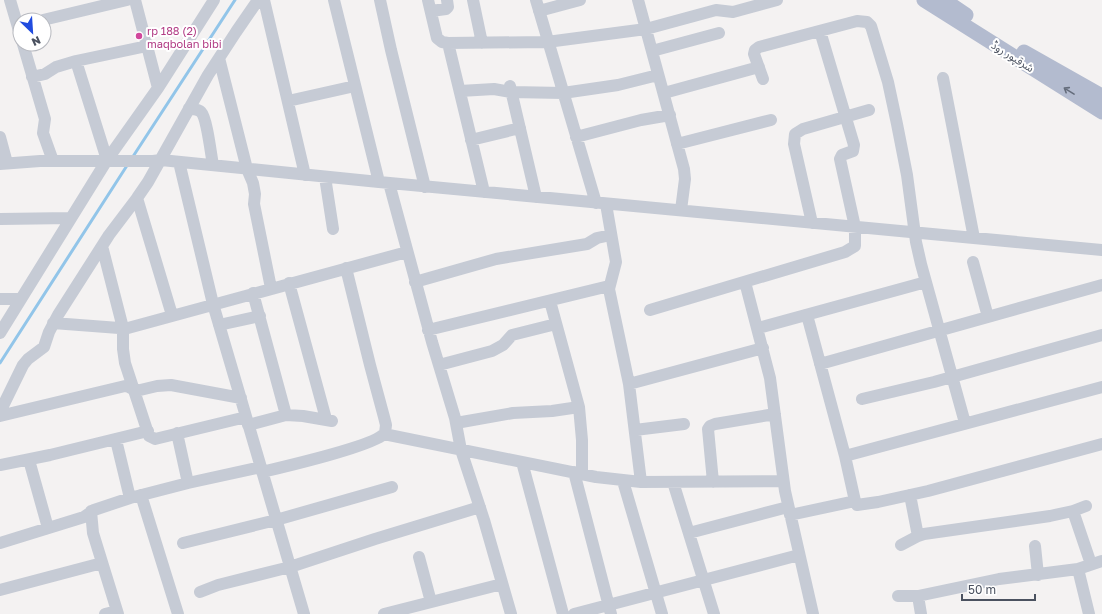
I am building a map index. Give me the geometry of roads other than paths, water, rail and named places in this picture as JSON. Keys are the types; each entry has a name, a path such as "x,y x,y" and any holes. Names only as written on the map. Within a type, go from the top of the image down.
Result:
{"main road":[{"name":"شرقپور روڈ","path":"924,0 1102,112"},
{"name":"شرقپور روڈ","path":"944,0 1009,43 1102,96"}],"street":[{"path":"10,0 14,12"},
{"path":"52,18 127,0"},
{"path":"135,0 158,88"},
{"path":"0,333 108,160 158,88 214,0"},
{"path":"0,412 24,365 28,359 44,347 53,323 102,246 137,198 157,160 219,58 258,0"},
{"path":"264,0 305,175"},
{"path":"334,0 355,86 384,183 407,252 428,330 456,423 461,450 480,508 510,614"},
{"path":"380,0 425,187"},
{"path":"447,0 448,7 446,9 429,6 437,38 442,42 448,43 547,42 646,29 716,10 733,12 777,0"},
{"path":"473,0 482,43"},
{"path":"580,0 537,5 576,137 601,203 611,235 616,262 609,286 610,295 629,384 641,482"},
{"path":"641,1 646,29 684,169 685,179 681,210"},
{"path":"763,79 754,54 755,50 759,47 857,20 867,22 871,26 888,82 907,175 916,232 916,242 965,424"},
{"path":"650,310 845,252 855,246 855,227 840,159 841,156 852,152 854,149 820,30"},
{"path":"652,51 719,33"},
{"path":"448,43 484,192"},
{"path":"32,77 45,74 56,67 76,61 147,46"},
{"path":"25,52 45,119 43,133 53,161"},
{"path":"219,58 254,191 254,204 271,288"},
{"path":"76,61 108,160"},
{"path":"664,93 759,67"},
{"path":"460,91 510,89 563,93 624,83 658,74"},
{"path":"943,78 974,238"},
{"path":"288,101 355,86"},
{"path":"510,89 536,197"},
{"path":"189,108 202,113 206,126 213,165"},
{"path":"812,223 794,144 794,136 799,130 869,110"},
{"path":"576,137 641,120 670,115"},
{"path":"678,144 771,120"},
{"path":"471,140 520,128"},
{"path":"0,137 4,163 157,160 425,187 1102,250"},
{"path":"179,162 213,304 304,614"},
{"path":"325,177 333,229"},
{"path":"137,198 172,315"},
{"path":"0,219 71,218"},
{"path":"415,282 483,262 587,244 597,238 611,235"},
{"path":"102,246 122,328 125,363 148,431 151,438 155,439 177,433 286,415 329,420 290,283"},
{"path":"53,323 122,328 407,252"},
{"path":"973,262 988,316"},
{"path":"0,541 84,517 91,511 188,482 262,470 346,450 380,437 384,434 386,429 384,417 346,268"},
{"path":"745,282 770,378 783,481 813,614"},
{"path":"758,328 926,282"},
{"path":"820,364 1102,284"},
{"path":"428,330 609,286"},
{"path":"253,293 286,415"},
{"path":"0,299 21,299"},
{"path":"550,301 579,407 582,440 578,473 610,610"},
{"path":"807,315 845,456 855,501"},
{"path":"219,325 260,316"},
{"path":"439,365 492,351 503,345 512,335 556,324"},
{"path":"862,399 952,377 1102,335"},
{"path":"629,384 763,348"},
{"path":"0,416 125,386 134,390 139,390 170,385 241,398"},
{"path":"845,456 1102,387"},
{"path":"456,423 513,413 552,412 579,407"},
{"path":"713,482 708,429 710,426 714,424 775,414"},
{"path":"635,430 684,424"},
{"path":"0,465 29,460 148,431"},
{"path":"177,433 188,482"},
{"path":"384,434 623,481 783,481"},
{"path":"116,440 178,614"},
{"path":"689,533 789,511 855,501 857,504 864,504 910,495 1102,444"},
{"path":"29,460 48,528"},
{"path":"522,462 563,614"},
{"path":"623,481 662,614"},
{"path":"673,482 714,614"},
{"path":"183,543 276,520 392,487"},
{"path":"910,495 918,536"},
{"path":"901,545 918,536 1050,516 1073,511 1086,506"},
{"path":"200,592 218,585 290,567 375,539 480,508"},
{"path":"91,511 93,533 117,612 105,614"},
{"path":"898,596 918,596 999,579 1078,568 1096,562 1073,511"},
{"path":"1035,546 1038,574"},
{"path":"574,614 610,610 656,593 799,555"},
{"path":"419,557 431,602"},
{"path":"0,590 102,562"},
{"path":"1078,568 1088,614"},
{"path":"384,614 502,584"},
{"path":"918,596 921,614"}],"waterway":[{"path":"132,158 235,0"},
{"path":"0,363 128,164"}],"place":[{"name":"rp 188 (2) maqbolan bibi","path":"139,36"}]}
